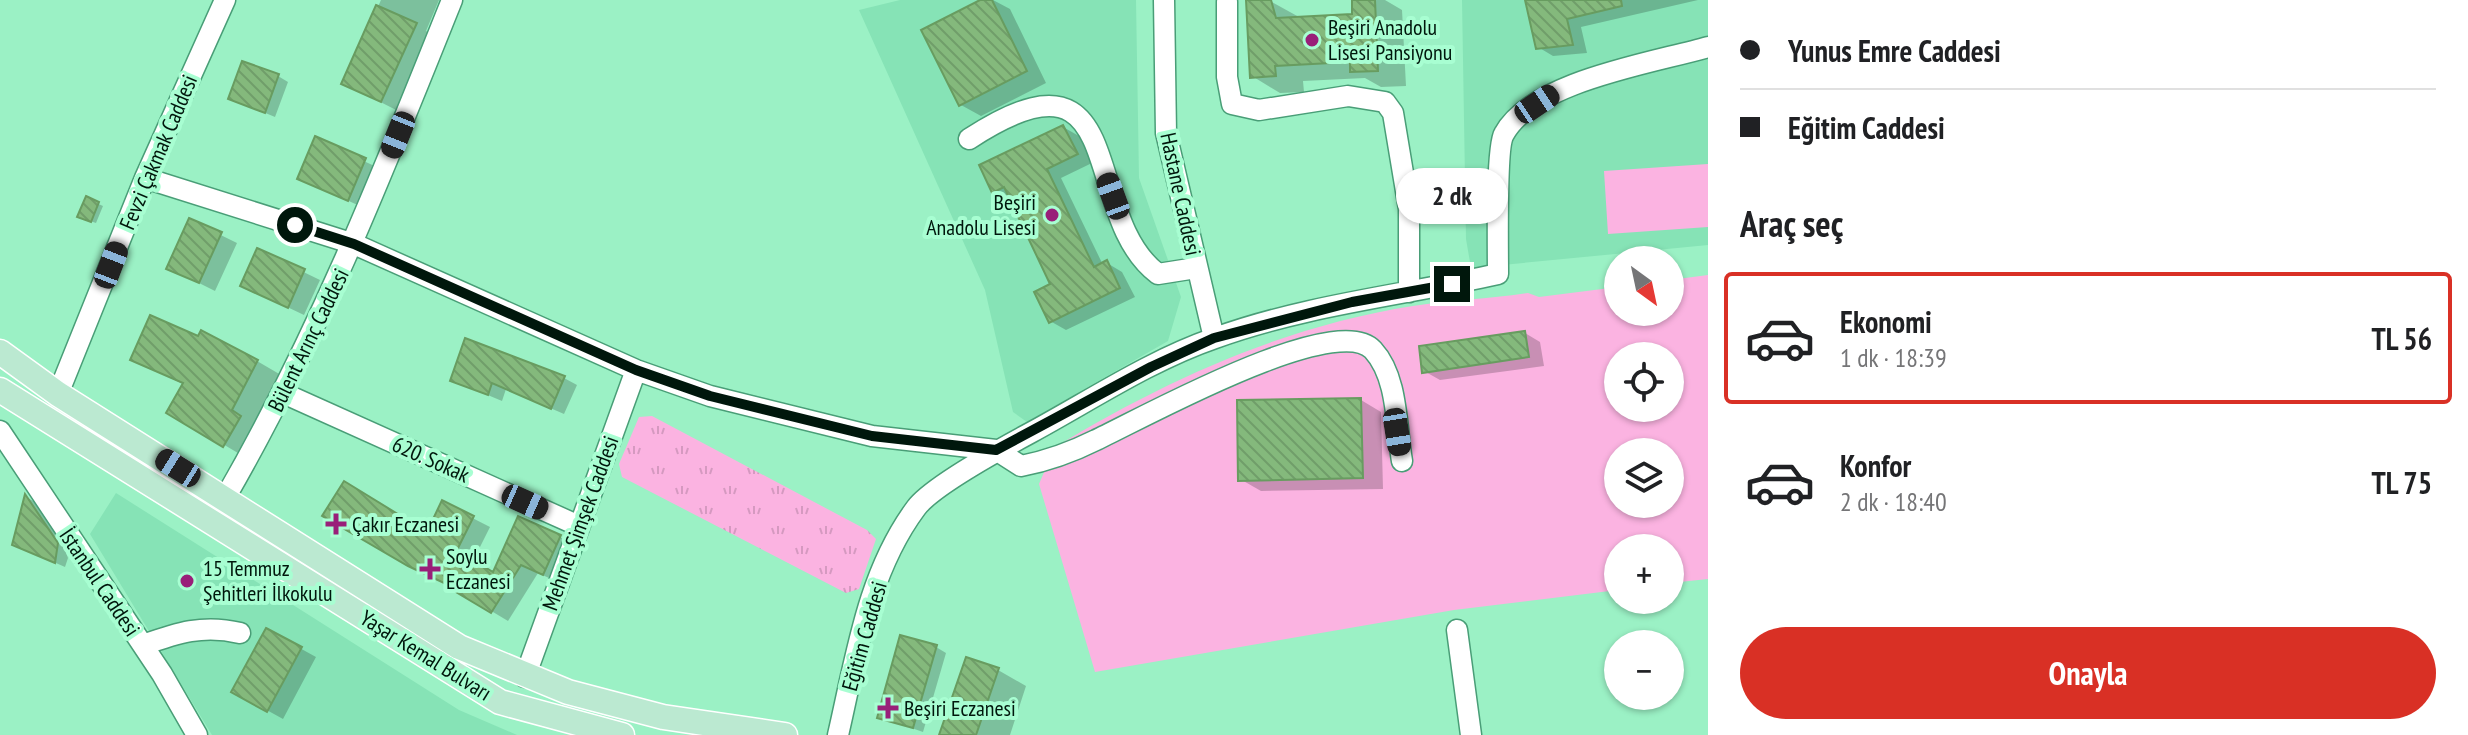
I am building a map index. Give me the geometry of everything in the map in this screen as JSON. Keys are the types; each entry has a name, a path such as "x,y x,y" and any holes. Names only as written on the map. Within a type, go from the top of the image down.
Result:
{"main road":[{"name":"Yaşar Kemal Bulvarı","path":"0,352 58,394 459,647 525,677 663,717 785,735"},
{"name":"Yaşar Kemal Bulvarı","path":"6,395 500,702 622,735"}],"street":[{"name":"Fevzi Çakmak Caddesi","path":"58,394 145,178 225,0"},
{"name":"Bülent Arınç Caddesi","path":"225,498 283,393 354,244 452,0"},
{"name":"Hastane Caddesi","path":"1164,0 1166,133 1214,338"},
{"path":"1227,2 1227,77 1232,104 1259,110 1348,96 1385,102 1393,113 1409,209 1409,292"},
{"name":"Eğitim Caddesi","path":"838,735 868,605 890,551 918,505 996,450 1151,367 1214,338 1352,302 1498,274 1502,136 1517,117 1556,91 1708,47"},
{"path":"969,139 1031,107 1061,106 1076,114 1093,139 1123,224 1146,265 1158,274 1196,268"},
{"path":"145,178 354,244 636,370 710,396 872,436 996,450 1021,466 1043,462 1094,441 1210,382 1326,341 1362,341 1373,350 1388,373 1402,461"},
{"name":"Mehmet Şimşek Caddesi","path":"525,677 636,370"},
{"name":"620. Sokak","path":"283,393 579,526"},
{"path":"0,428 6,395"},
{"name":"İstanbul Caddesi","path":"0,428 143,645 197,735"},
{"path":"143,645 187,629 216,628 240,633"},
{"path":"1457,630 1471,735"}],"shaded area":[{"name":"Beşiri Anadolu Lisesi","path":"900,0 1136,0 1139,178 1181,297 1168,341 1027,422 1013,412 985,290 859,10"},
{"path":"1462,0 1708,0 1708,245 1604,246 1604,255 1471,268 1466,239"},
{"name":"15 Temmuz Şehitleri İlkokulu","path":"116,493 459,710 517,735 212,735 90,534"}],"green space":[{"path":"1708,164 1708,227 1608,234 1604,171"},
{"path":"1708,275 1708,579 1684,582 1684,534 1604,534 1604,592 1454,610 1095,672 1039,484 1045,470 1042,455 1175,382 1220,362 1315,328 1427,304 1528,293 1539,297 1604,289 1604,326 1684,326 1684,278"},
{"path":"652,416 867,530 876,539 859,589 846,593 622,477 619,464 639,417"}],"building":[{"path":"980,0 992,0 1027,71 959,106 921,30"},
{"name":"Beşiri Anadolu Lisesi Pansiyonu","path":"1246,0 1271,0 1276,18 1352,14 1352,0 1375,0 1378,71 1350,72 1350,62 1275,66 1276,76 1250,78"},
{"path":"1525,0 1621,0 1622,6 1567,19 1573,45 1536,49"},
{"path":"376,5 417,23 381,102 341,84"},
{"path":"242,61 279,74 265,113 228,99"},
{"path":"1063,125 1078,154 1047,169 1094,267 1107,260 1120,288 1049,323 1034,292 1050,284 1004,187 992,193 979,165"},
{"path":"315,136 366,158 348,201 297,179"},
{"path":"86,196 99,202 91,222 77,217"},
{"path":"189,218 222,232 199,283 166,269"},
{"path":"257,248 305,269 288,308 240,286"},
{"path":"150,315 198,336 201,330 258,360 232,410 241,416 223,447 166,413 183,383 130,360"},
{"path":"1525,331 1529,357 1422,373 1419,346"},
{"path":"465,338 565,376 551,409 492,383 488,395 450,381"},
{"path":"1361,398 1363,478 1238,481 1237,400"},
{"path":"344,481 427,532 442,500 474,516 457,550 493,572 518,516 561,535 543,575 521,565 491,613 456,592 457,589 408,566 322,516"},
{"path":"25,494 58,543 55,563 12,545"},
{"path":"266,628 302,647 267,712 231,692"},
{"path":"900,635 937,645 913,728 877,718"},
{"path":"966,657 999,668 976,735 939,735"}],"place":[{"name":"Beşiri Anadolu Lisesi Pansiyonu","path":"1312,40"},
{"name":"Beşiri Anadolu Lisesi","path":"1052,215"},
{"name":"Çakır Eczanesi","path":"336,524"},
{"name":"Soylu Eczanesi","path":"430,569"},
{"name":"15 Temmuz Şehitleri İlkokulu","path":"187,581"},
{"name":"Beşiri Eczanesi","path":"888,708"}],"route":[{"path":"295,225 354,244 636,370 710,396 872,436 996,450 1151,367 1214,338 1352,302 1452,284"}]}
